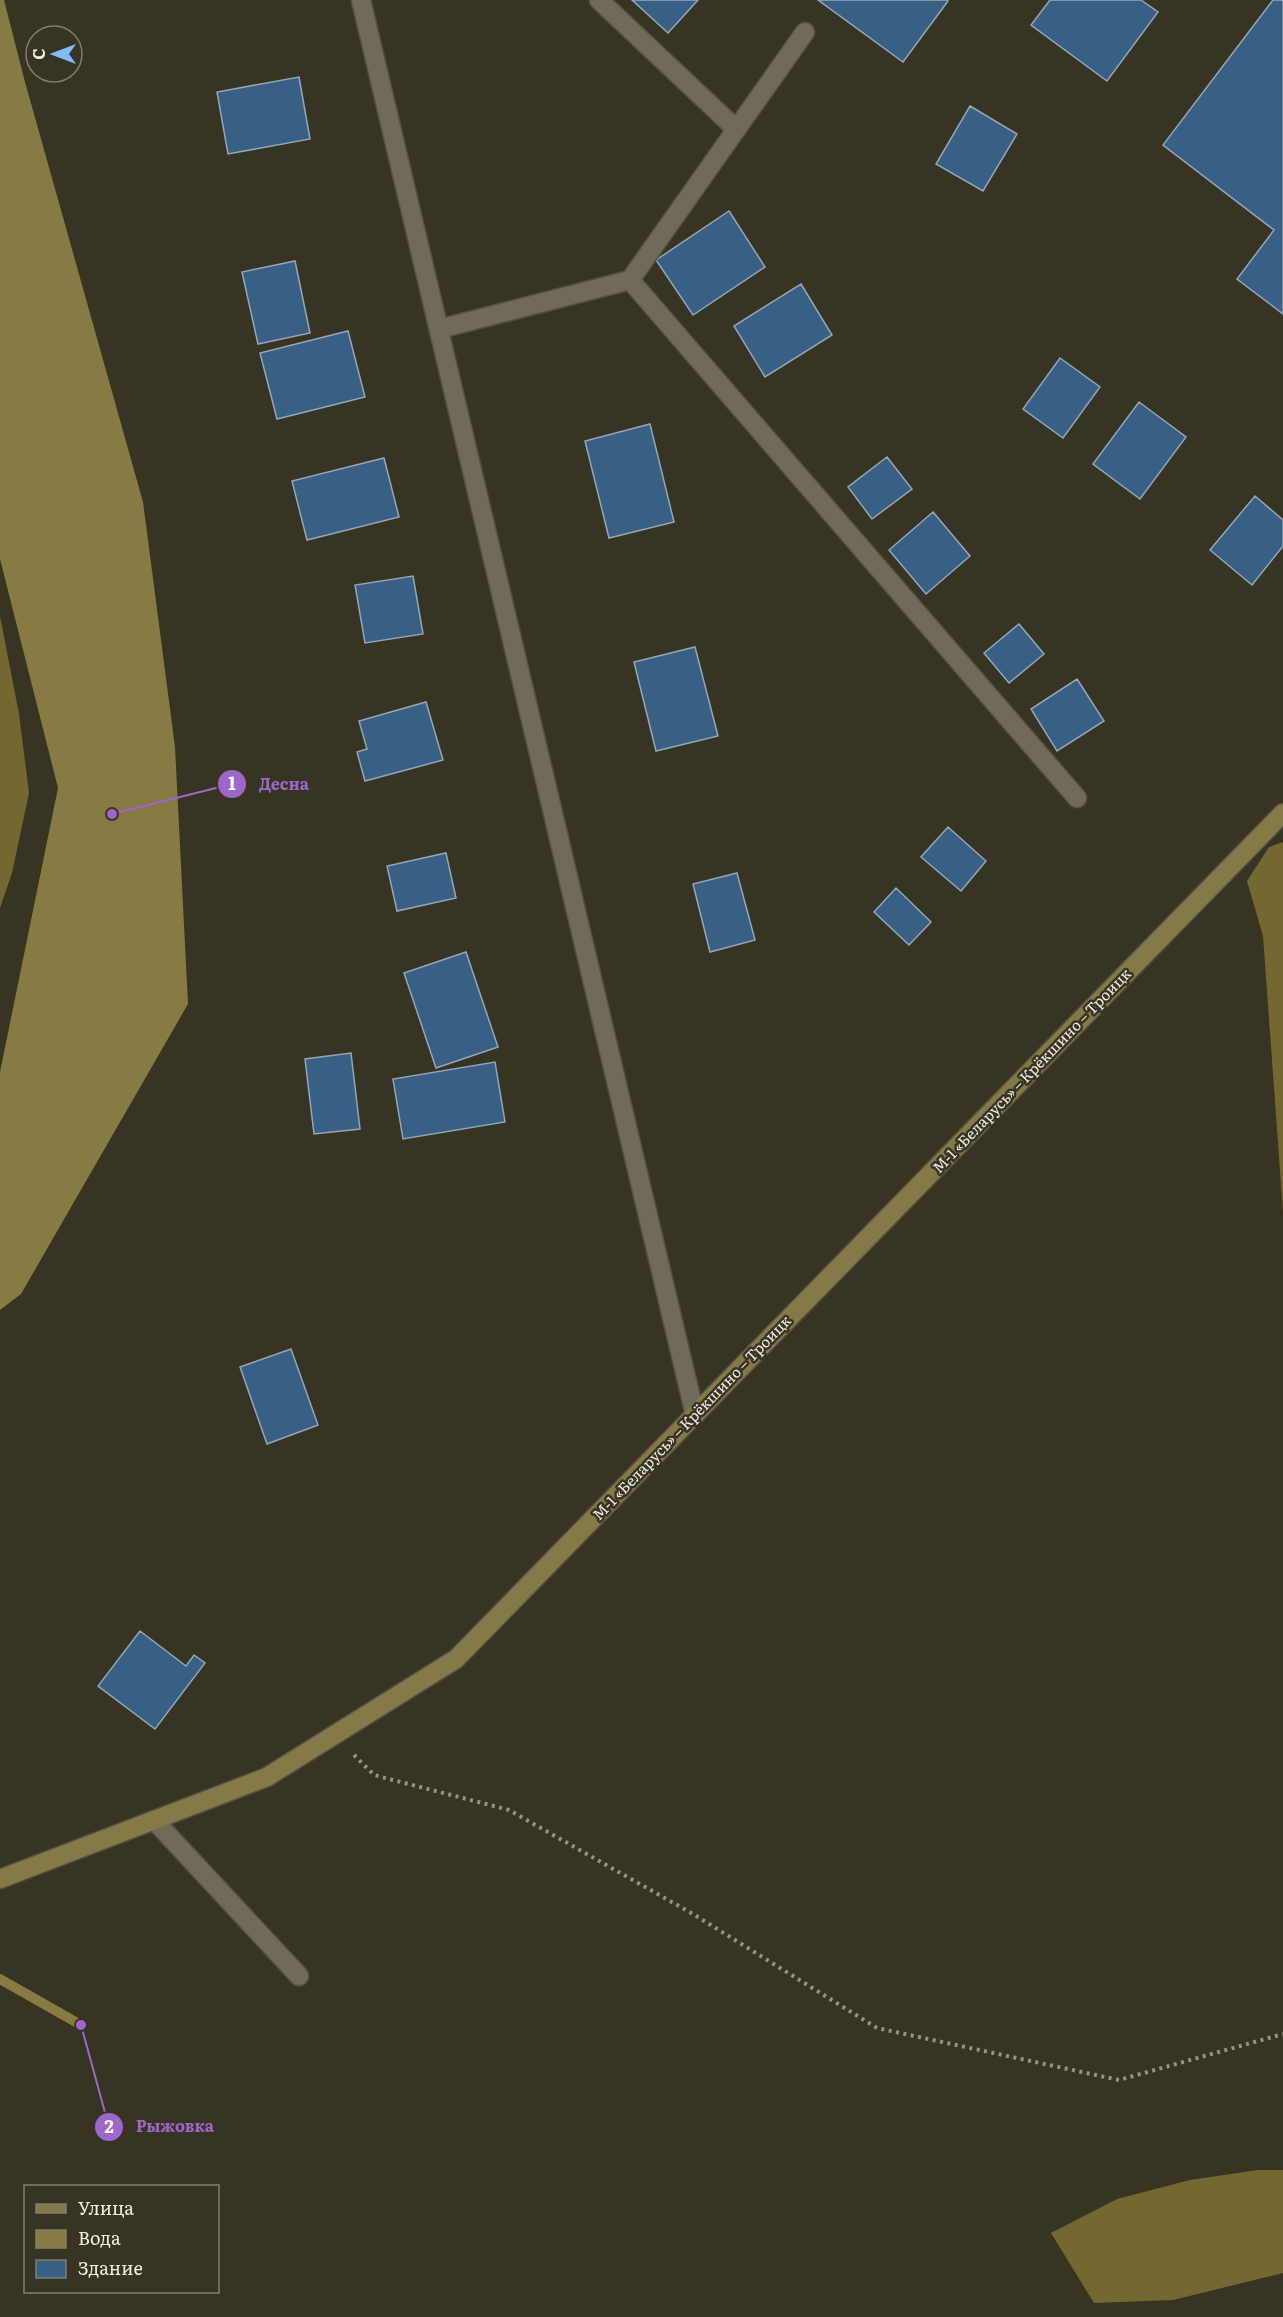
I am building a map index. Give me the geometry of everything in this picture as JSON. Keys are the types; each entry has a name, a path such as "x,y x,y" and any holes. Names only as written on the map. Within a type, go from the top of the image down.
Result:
{"main road":[{"name":"М-1 «Беларусь» – Крёкшино – Троицк","path":"0,1879 267,1777 456,1659 1283,813"}],"street":[{"path":"362,0 695,1415"},
{"path":"599,0 736,129"},
{"path":"439,329 630,280 805,32"},
{"path":"630,280 1077,798"},
{"path":"154,1821 299,1976"}],"path":[{"path":"335,1735 374,1775 509,1810 693,1914 877,2028 1119,2080 1283,2034"}],"shaded area":[{"path":"0,616 19,714 29,793 12,873 0,908"},
{"path":"1283,842 1283,1212 1263,936 1247,881 1269,847"},
{"path":"1258,2170 1283,2170 1283,2273 1173,2300 1094,2303 1051,2233 1117,2199 1190,2180"}],"water":[{"path":"0,0 4,0 24,84 143,502 175,747 188,1004 21,1294 0,1310 0,1072 58,788 0,559"}],"building":[{"path":"632,0 698,0 668,33"},
{"path":"818,0 947,0 948,1 903,62"},
{"path":"1050,0 1141,0 1158,12 1107,81 1031,25"},
{"path":"1273,0 1283,0 1283,314 1237,279 1274,230 1163,145"},
{"path":"299,77 310,139 228,154 217,92"},
{"path":"970,106 1017,134 983,191 936,164"},
{"path":"729,211 765,267 693,315 656,260"},
{"path":"295,261 310,333 258,344 242,272"},
{"path":"801,284 832,335 765,377 734,326"},
{"path":"348,331 365,397 277,419 260,353"},
{"path":"1060,358 1100,387 1063,438 1023,409"},
{"path":"1139,402 1186,437 1140,499 1093,464"},
{"path":"650,424 674,522 609,538 585,441"},
{"path":"887,457 912,489 872,519 848,487"},
{"path":"384,458 399,517 307,540 292,481"},
{"path":"1255,496 1283,520 1283,546 1252,585 1210,550"},
{"path":"933,512 970,556 926,594 889,550"},
{"path":"413,576 423,634 365,643 355,585"},
{"path":"1019,624 1044,654 1009,683 984,653"},
{"path":"695,647 718,736 656,751 634,662"},
{"path":"1077,679 1104,721 1057,751 1031,709"},
{"path":"426,702 443,760 365,781 357,752 367,749 359,721"},
{"path":"948,827 986,861 961,891 921,857"},
{"path":"446,853 456,898 397,911 387,866"},
{"path":"737,873 755,940 710,952 693,884"},
{"path":"896,888 931,922 909,945 874,912"},
{"path":"466,952 498,1047 436,1068 404,973"},
{"path":"351,1053 360,1129 314,1134 305,1059"},
{"path":"495,1062 505,1122 403,1139 393,1079"},
{"path":"291,1349 318,1425 267,1444 240,1367"},
{"path":"140,1631 186,1666 194,1655 205,1663 155,1729 98,1686"}],"waterway":[{"path":"0,1979 81,2025"}],"place":[{"name":"Десна","path":"112,814"},
{"name":"Рыжовка","path":"81,2025"}]}
